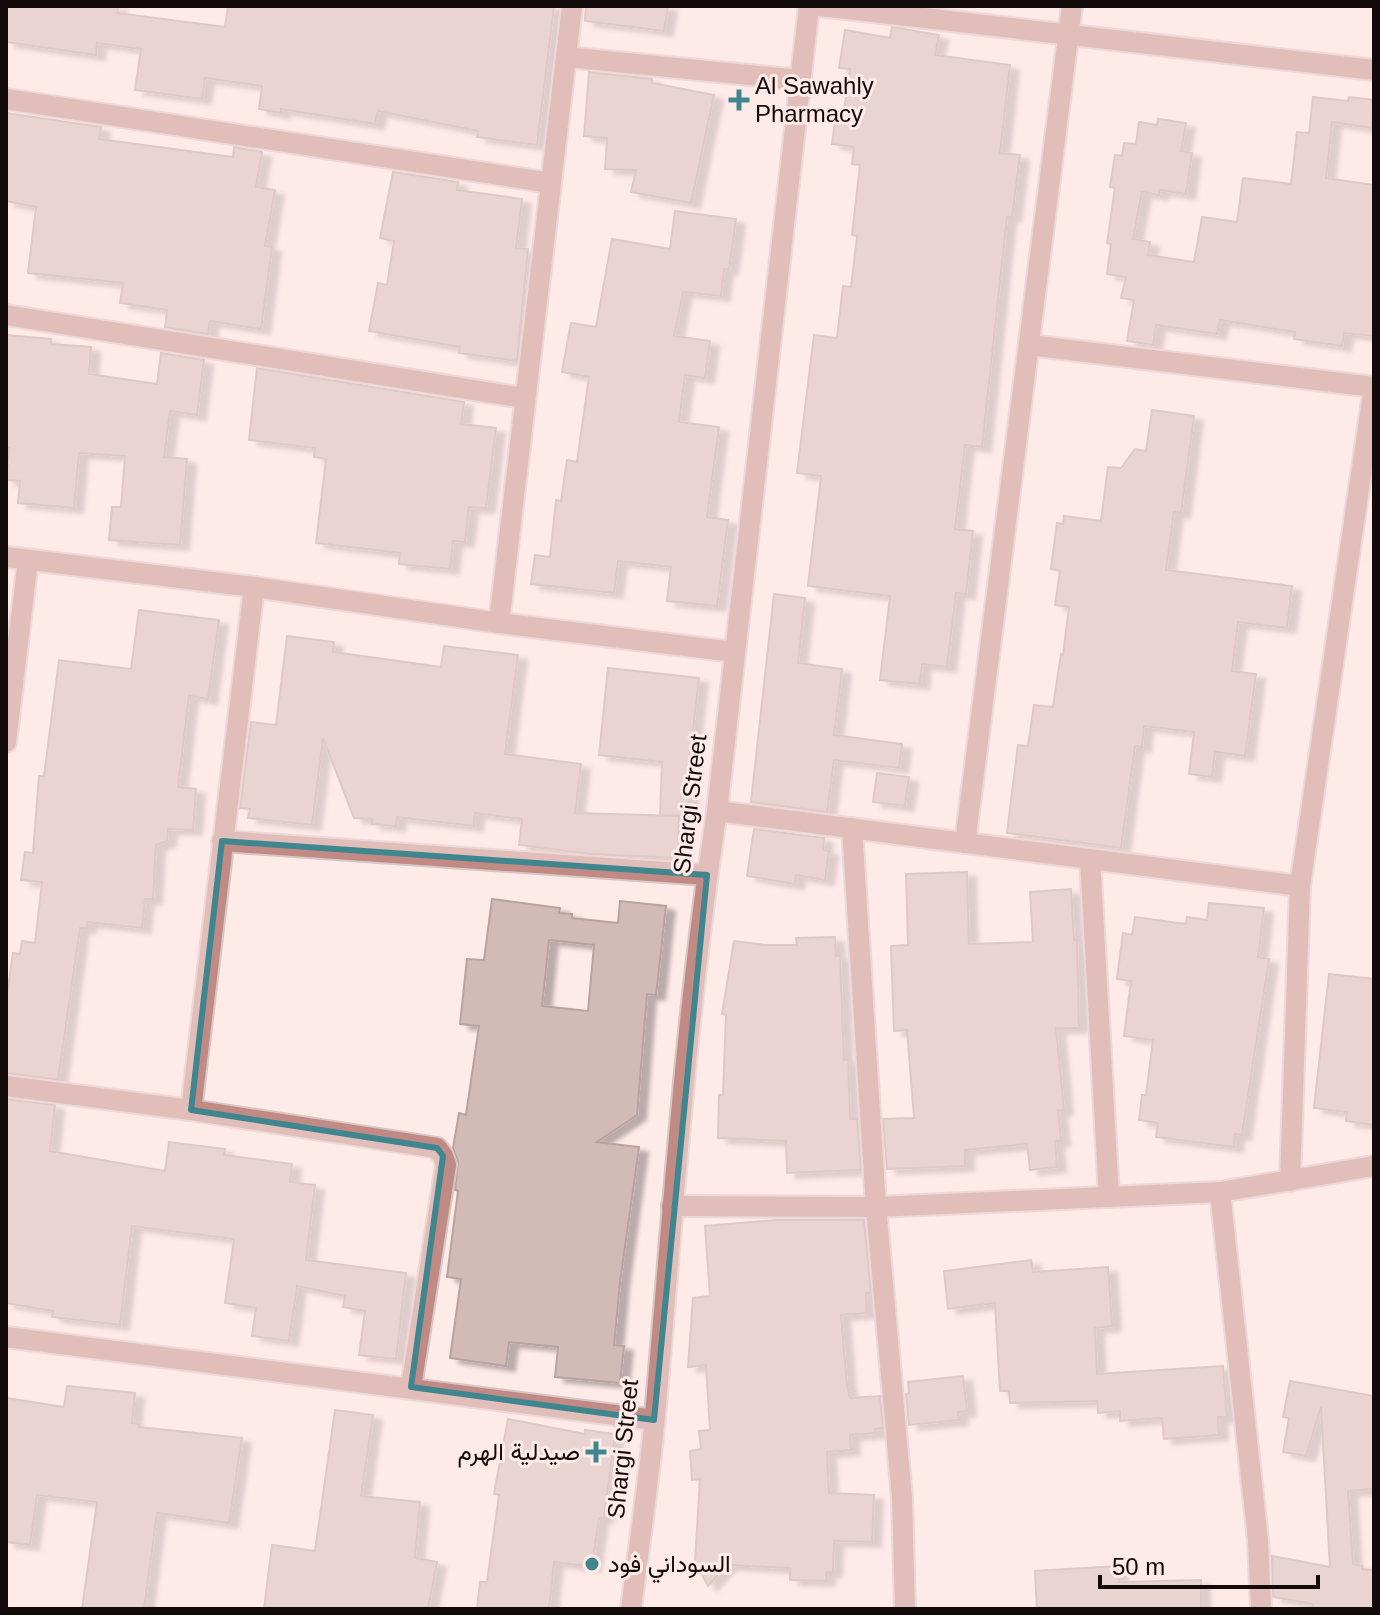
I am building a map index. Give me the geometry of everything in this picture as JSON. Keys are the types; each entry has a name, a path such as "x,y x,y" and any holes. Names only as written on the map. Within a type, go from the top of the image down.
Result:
{"street":[{"path":"499,623 572,6"},
{"name":"Shargi Street","path":"631,1609 654,1420 672,1206 707,875 717,811 809,6"},
{"path":"821,6 1374,70"},
{"path":"965,843 1072,6"},
{"path":"566,57 800,80"},
{"path":"6,99 551,183"},
{"path":"6,315 524,398"},
{"path":"1029,345 1374,387 1300,886 1290,1181"},
{"path":"6,557 734,652"},
{"path":"6,742 28,560"},
{"path":"191,1110 254,587"},
{"path":"717,811 1300,886"},
{"path":"852,828 876,1207 902,1498 905,1609"},
{"path":"222,841 707,875"},
{"path":"1090,859 1109,1197"},
{"path":"6,1086 191,1110 437,1148 446,1165 411,1387"},
{"path":"672,1206 876,1207 1220,1192 1374,1166"},
{"path":"1220,1192 1258,1540 1261,1609"},
{"path":"6,1337 654,1420"}],"highlighted area":[{"path":"222,841 707,875 654,1420 411,1387 443,1156 437,1148 191,1110"}],"building":[{"path":"6,6 118,6 117,13 225,27 228,6 554,6 537,145 477,137 478,131 378,111 375,124 281,109 281,113 259,109 262,86 205,78 202,99 135,90 141,49 97,43 96,55 6,42"},
{"path":"586,6 668,6 664,31 585,21"},
{"path":"892,27 939,35 935,55 1010,65 1000,153 1020,155 1012,217 1007,217 982,447 965,445 955,529 973,531 966,594 956,593 947,667 922,664 920,684 880,680 890,596 808,586 821,476 797,473 814,335 837,338 843,286 851,287 857,236 852,235 860,165 852,164 854,147 832,144 836,116 843,117 850,69 839,68 845,30 890,38"},
{"path":"589,72 652,79 652,83 714,95 691,203 631,192 636,170 605,169 607,138 584,136"},
{"path":"1313,97 1374,100 1372,128 1332,122 1326,178 1374,185 1374,336 1344,333 1342,346 1294,339 1295,332 1220,320 1217,334 1156,325 1153,345 1127,341 1134,300 1121,298 1126,277 1107,274 1111,244 1107,243 1115,188 1110,187 1115,155 1122,156 1124,143 1136,144 1139,122 1157,125 1158,119 1186,123 1181,151 1192,153 1186,194 1160,190 1159,195 1142,192 1133,239 1150,242 1148,255 1194,262 1202,217 1237,222 1243,178 1291,184 1297,132 1309,133"},
{"path":"6,113 101,127 99,139 233,157 234,147 262,152 256,187 275,190 265,246 272,247 261,329 210,321 208,334 165,327 167,310 120,303 123,283 28,273 36,207 6,201"},
{"path":"393,172 458,182 457,190 522,199 516,248 528,249 517,361 459,353 460,347 369,331 378,283 387,285 394,241 380,238"},
{"path":"675,211 736,219 729,270 724,269 721,296 683,292 674,336 710,341 705,378 685,375 679,422 719,427 707,517 728,520 717,606 667,601 671,567 618,561 614,593 531,584 535,555 550,557 556,500 561,501 567,460 577,462 589,377 562,372 571,323 596,327 612,239 670,249"},
{"path":"6,335 51,339 51,344 91,347 89,374 157,384 161,353 204,360 197,415 170,411 164,457 187,459 180,545 109,540 112,507 121,507 125,456 79,453 74,508 18,503 20,481 6,480 9,448 6,448"},
{"path":"257,368 464,402 461,424 496,428 486,508 469,507 465,542 453,541 450,569 399,564 400,553 316,543 326,459 314,457 315,448 249,440"},
{"path":"1152,410 1194,416 1181,513 1174,512 1166,570 1292,586 1287,628 1238,622 1232,671 1256,674 1245,756 1215,752 1212,777 1189,774 1194,732 1144,726 1142,747 1135,746 1121,848 1007,833 1018,745 1028,746 1034,705 1053,707 1063,655 1069,607 1055,605 1060,571 1051,569 1057,523 1063,524 1064,516 1101,521 1108,467 1121,468 1135,449 1146,451"},
{"path":"774,594 805,598 798,663 842,669 834,735 902,744 899,768 834,760 827,812 751,802"},
{"path":"139,610 219,620 208,699 189,696 178,787 196,789 193,830 168,829 167,841 156,845 153,899 145,899 142,928 87,922 87,928 80,928 58,1080 6,1073 6,1002 13,953 20,954 22,941 35,943 42,882 21,880 25,852 33,853 39,776 44,776 59,660 131,669"},
{"path":"287,636 334,642 333,652 441,667 444,646 518,655 505,754 581,764 575,813 679,816 678,858 591,854 519,845 522,819 475,813 474,826 397,817 396,826 372,824 372,819 354,818 323,738 312,825 248,818 250,809 240,808 251,722 276,725"},
{"path":"608,668 699,678 690,755 689,816 660,815 662,762 599,755"},
{"path":"877,773 909,777 905,806 873,802"},
{"path":"754,829 824,838 823,850 829,851 825,880 796,875 795,884 747,876"},
{"path":"967,872 969,944 1033,942 1030,892 1071,889 1074,940 1077,940 1079,1028 1056,1028 1064,1110 1058,1110 1061,1141 1055,1141 1057,1167 1030,1170 1027,1144 965,1150 965,1166 887,1169 883,1119 914,1118 907,1030 894,1031 891,946 908,945 906,874"},
{"path":"492,899 560,908 559,913 572,914 572,918 618,923 620,901 666,906 656,995 647,994 637,1115 597,1142 639,1147 614,1345 624,1346 620,1383 555,1377 558,1347 509,1342 506,1366 450,1358 461,1279 447,1277 458,1191 455,1190 458,1162 453,1148 459,1113 466,1115 479,1026 460,1024 467,959 484,960","holes":["549,940 594,945 588,1011 542,1006"]},
{"path":"1209,903 1264,908 1258,957 1269,959 1242,1135 1235,1134 1234,1147 1156,1137 1158,1123 1139,1120 1142,1095 1146,1095 1153,1040 1124,1036 1131,981 1117,979 1123,933 1132,935 1135,917 1186,924 1187,917 1207,920"},
{"path":"835,937 836,956 840,956 850,1119 857,1119 861,1170 787,1173 786,1141 718,1138 726,1015 722,1014 734,941 797,945 796,938"},
{"path":"1329,974 1374,979 1374,1125 1346,1121 1347,1112 1314,1108"},
{"path":"6,1099 55,1105 50,1151 165,1171 169,1142 225,1149 224,1155 292,1164 290,1182 315,1185 306,1260 406,1273 396,1359 359,1355 365,1311 343,1307 345,1296 297,1286 289,1341 252,1336 256,1308 225,1303 234,1239 132,1226 120,1325 52,1317 53,1311 6,1303"},
{"path":"777,1220 864,1220 871,1293 866,1293 867,1313 841,1315 847,1386 850,1398 880,1396 883,1428 875,1429 876,1433 850,1435 851,1450 827,1452 829,1493 874,1495 872,1542 834,1541 833,1572 826,1572 826,1581 790,1580 790,1568 727,1565 708,1586 695,1561 700,1479 692,1480 690,1451 701,1449 699,1431 710,1430 706,1365 688,1367 693,1298 710,1296 705,1226"},
{"path":"1031,1260 1033,1272 1108,1267 1112,1326 1095,1328 1097,1374 1223,1366 1227,1417 1218,1417 1219,1435 1164,1439 1162,1418 1120,1421 1120,1411 1098,1413 1097,1401 1010,1403 1009,1391 1000,1391 995,1303 948,1309 944,1271"},
{"path":"963,1376 967,1411 958,1412 959,1420 909,1425 908,1382"},
{"path":"1290,1381 1374,1396 1374,1489 1348,1491 1353,1564 1374,1570 1374,1609 1312,1609 1313,1604 1273,1597 1272,1556 1330,1567 1321,1407 1306,1456 1283,1452 1289,1418 1283,1417"},
{"path":"67,1386 135,1393 132,1423 139,1424 139,1427 242,1438 229,1523 157,1513 144,1609 82,1609 97,1502 37,1495 30,1545 6,1542 6,1398 64,1407"},
{"path":"335,1410 373,1415 361,1496 420,1502 415,1558 437,1562 428,1609 264,1609 272,1545 315,1551"},
{"path":"508,1419 585,1434 585,1430 615,1434 604,1518 599,1518 592,1567 554,1562 549,1609 477,1609 480,1582 487,1582 499,1495 494,1494"},
{"path":"1118,1566 1119,1582 1201,1580 1201,1609 1037,1609 1035,1571"}],"place":[{"name":"Al Sawahly Pharmacy","path":"739,100"},
{"name":"صيدلية الهرم","path":"596,1452"},
{"name":"السوداني فود","path":"592,1564"}]}
